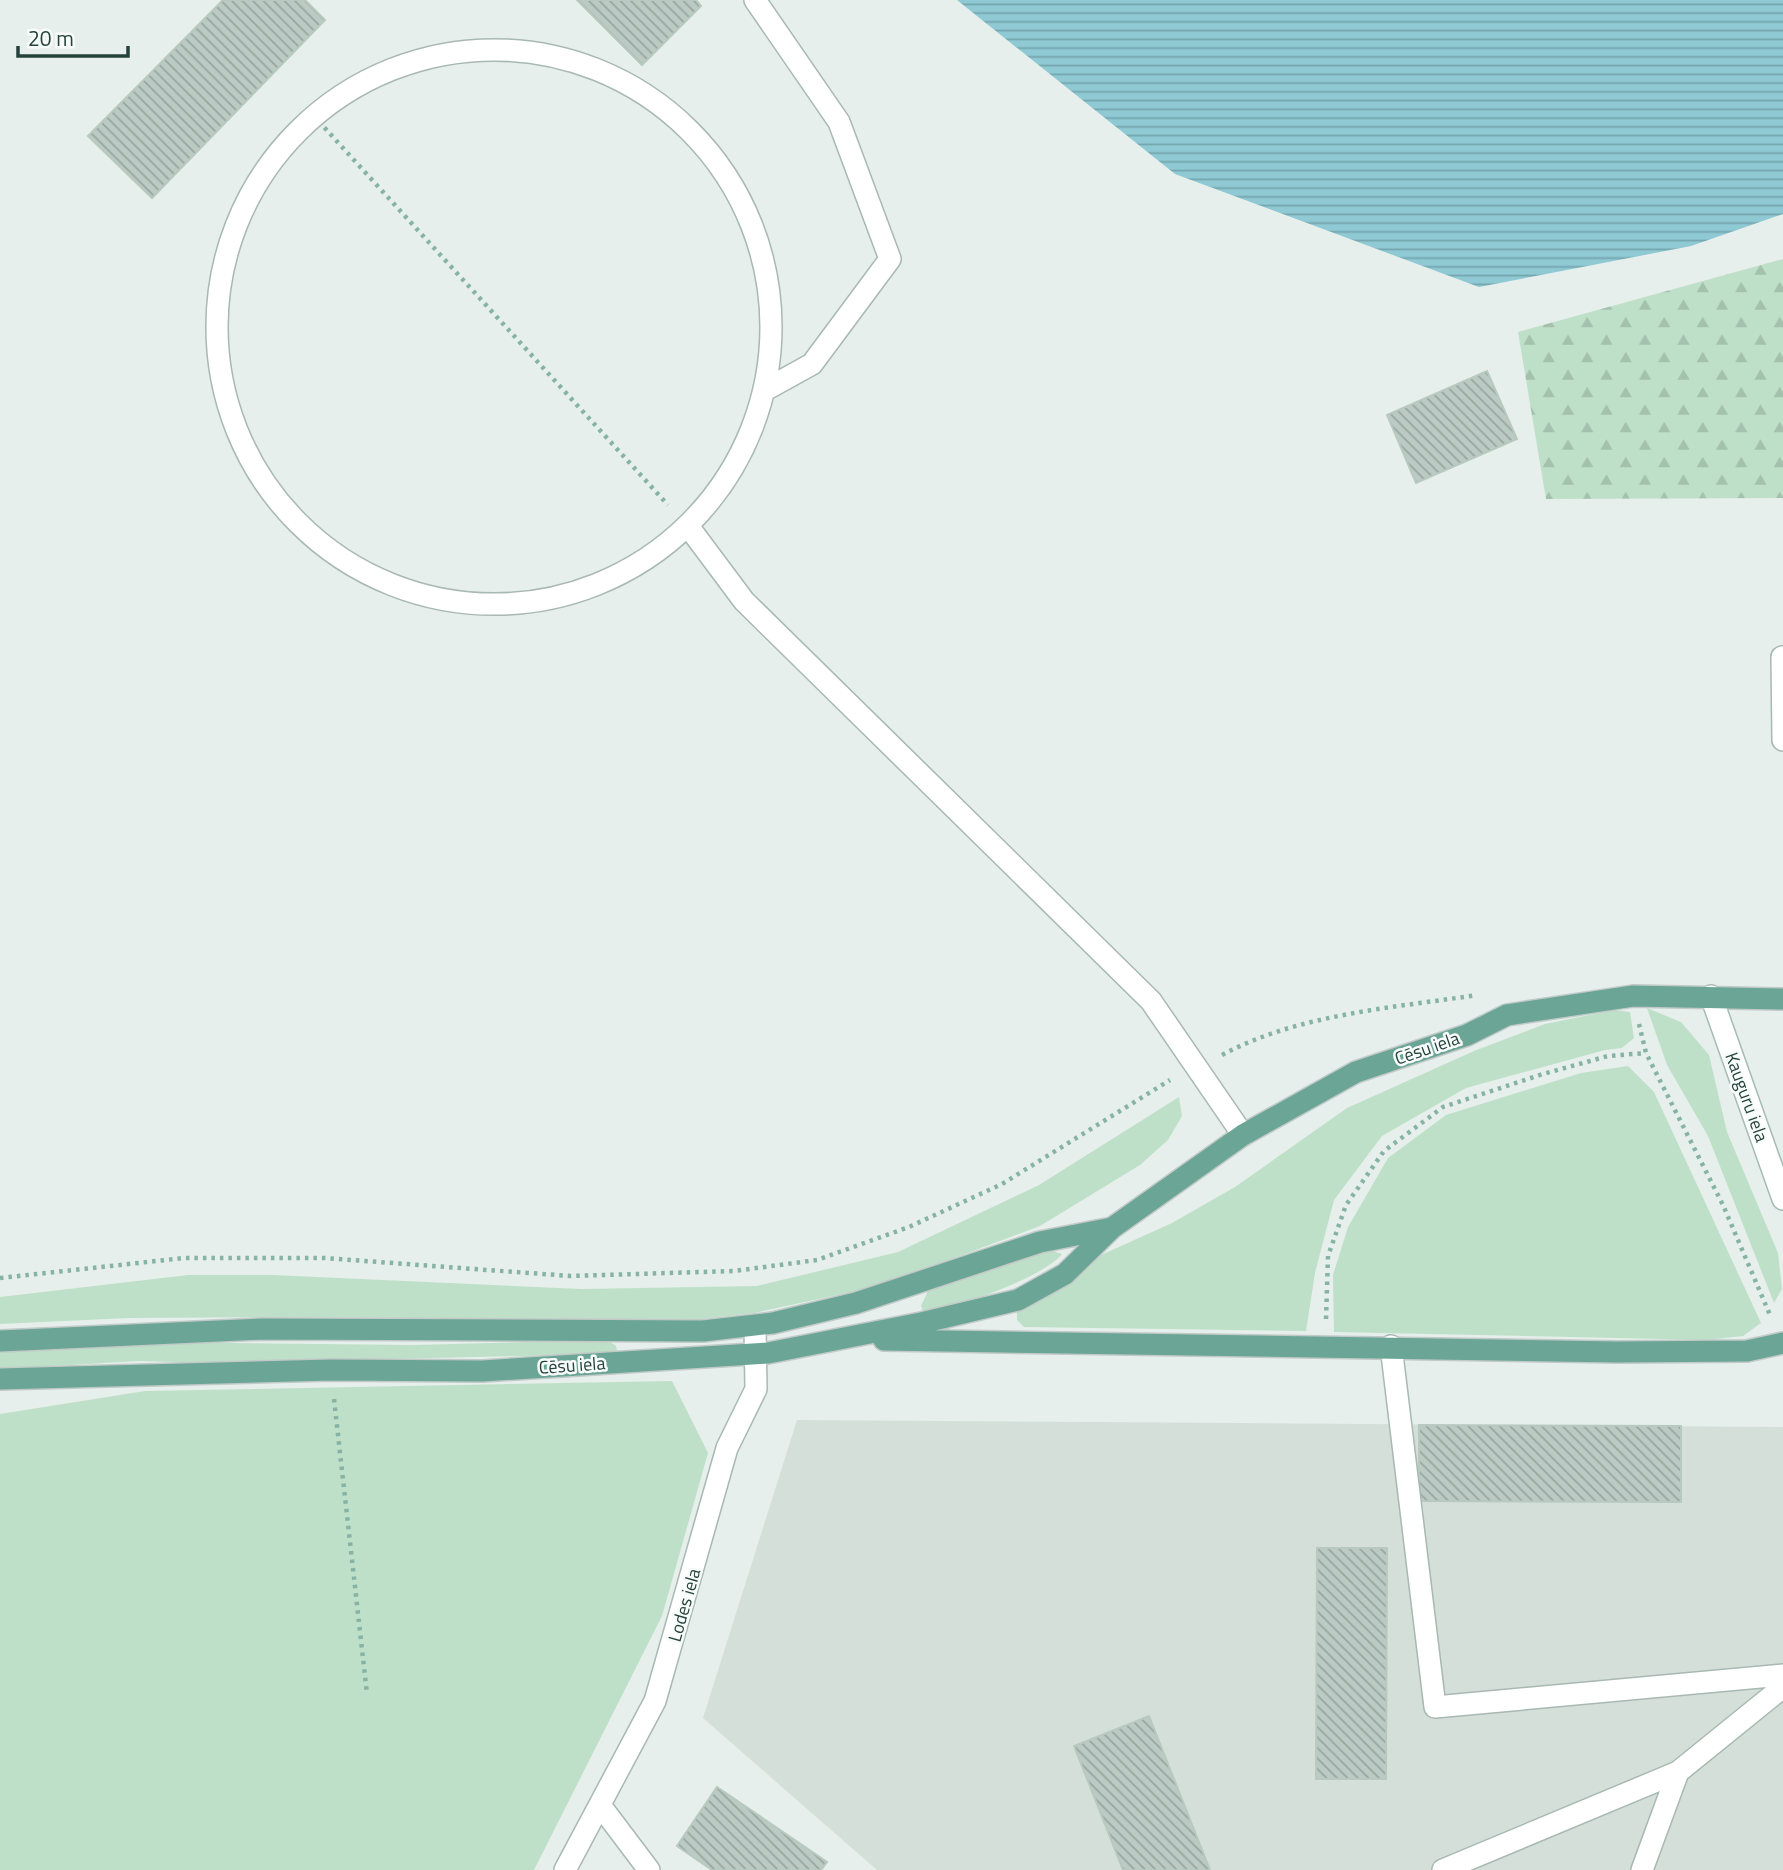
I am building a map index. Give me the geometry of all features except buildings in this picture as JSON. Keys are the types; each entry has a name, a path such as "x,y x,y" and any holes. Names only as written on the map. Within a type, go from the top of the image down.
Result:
{"main road":[{"name":"Cēsu iela","path":"0,1379 331,1370 482,1371 757,1354 836,1339 1018,1300 1065,1274 1112,1228 1243,1135 1356,1072 1467,1035 1507,1015 1633,996 1783,999"},
{"name":"Cēsu iela","path":"0,1341 262,1329 703,1331 755,1326 856,1303 1040,1242 1112,1228"},
{"path":"836,1339 1747,1351 1783,1343"}],"street":[{"path":"755,0 839,122 890,259 812,364 765,390"},
{"path":"529,50 604,71 615,77 670,111 723,168 758,237 772,313 765,390 746,446 715,497 688,526 652,557 600,585 515,605 428,598 348,565 282,508 237,433 216,349 223,262 256,181 313,115 378,73 452,51 529,50"},
{"path":"688,526 744,601 1151,1001 1243,1135"},
{"path":"1782,657 1783,740"},
{"name":"Kauguru iela","path":"1710,996 1783,1199"},
{"name":"Lodes iela","path":"565,1870 656,1702 727,1448 756,1389 755,1326"},
{"path":"1391,1346 1435,1707 1783,1675"},
{"path":"1443,1870 1678,1772 1783,1687"},
{"path":"1642,1870 1678,1772"},
{"path":"600,1805 649,1870"}],"path":[{"path":"313,115 688,526"},
{"path":"1638,1020 1646,1052 1723,1205 1771,1316"},
{"path":"1326,1330 1328,1256 1346,1205 1384,1151 1443,1107 1556,1070 1608,1056 1646,1052"},
{"path":"0,1278 184,1258 324,1258 570,1276 734,1271 817,1260 909,1227 1002,1184 1167,1082"},
{"path":"331,1370 367,1694"}],"shaded area":[{"path":"797,1420 1783,1427 1783,1870 877,1870 703,1718"}],"green space":[{"path":"1783,259 1783,498 1546,499 1518,332"},
{"path":"1647,1008 1681,1022 1709,1055 1727,1132 1778,1253 1782,1289 1774,1303 1708,1136 1667,1065"},
{"path":"1614,1010 1630,1012 1634,1038 1622,1048 1605,1050 1466,1088 1382,1136 1334,1200 1315,1273 1306,1331 1024,1327 1017,1320 1017,1312 1099,1256 1172,1223 1235,1187 1347,1108 1474,1051 1545,1024"},
{"path":"1628,1066 1654,1092 1761,1323 1743,1336 1707,1340 1334,1332 1333,1275 1348,1227 1388,1158 1446,1115 1581,1073"},
{"path":"1179,1097 1182,1116 1168,1140 1140,1165 1040,1226 879,1286 754,1313 684,1321 308,1317 129,1318 0,1324 0,1297 188,1275 273,1275 581,1289 757,1286 898,1252 1039,1185"},
{"path":"1050,1250 1062,1254 1037,1273 925,1316 921,1306 928,1291 966,1275"},
{"path":"607,1340 616,1346 617,1351 612,1354 212,1363 139,1361 0,1369 0,1350 153,1342 413,1345"},
{"path":"672,1381 708,1453 662,1616 534,1870 0,1870 0,1414 145,1391"}],"water":[{"path":"957,0 1783,0 1783,214 1691,246 1479,287 1175,174"}]}
